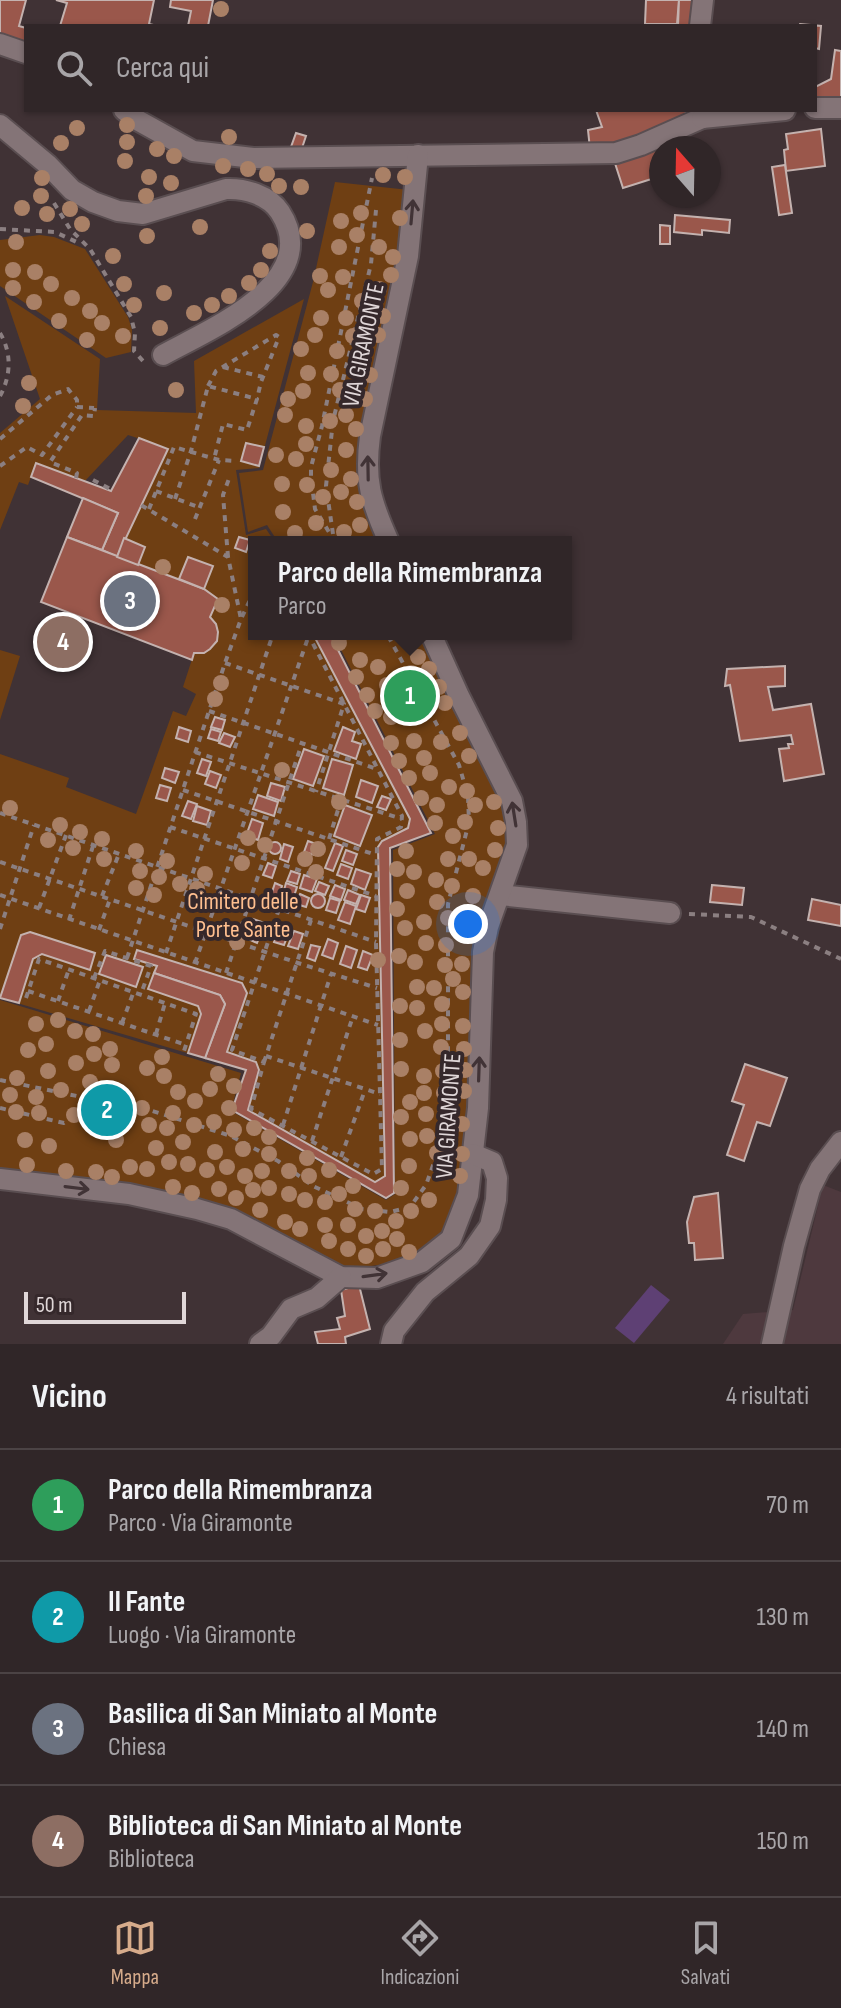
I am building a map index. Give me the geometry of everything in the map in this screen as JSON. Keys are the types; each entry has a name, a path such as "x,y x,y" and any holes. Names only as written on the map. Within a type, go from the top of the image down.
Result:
{"street":[{"path":"700,24 703,0"},
{"path":"0,44 24,52"},
{"path":"817,108 841,112"},
{"path":"127,112 193,151 253,158 616,153 641,145 702,114 744,112"},
{"path":"0,125 48,165 72,190 118,211 143,214 235,189 264,198 280,213 288,231 289,251 274,284 234,316 154,358"},
{"name":"VIA GIRAMONTE","path":"386,536 374,508 368,483 367,459 408,256 418,155"},
{"name":"VIA GIRAMONTE","path":"0,1179 129,1194 197,1209 231,1219 341,1277 377,1278 422,1262 451,1239 468,1195 473,1154 478,1108 483,952 488,927 517,845 512,801 434,640"},
{"path":"500,895 670,913"},
{"path":"772,1344 810,1189 825,1161 841,1142"},
{"path":"391,1344 394,1331 425,1292 469,1256 490,1226 497,1178 492,1162 473,1154"},
{"path":"260,1344 271,1336 291,1309 317,1298 341,1277"}],"path":[{"path":"331,536 315,509 311,467 372,179"},
{"path":"54,203 70,229 87,246 131,317 135,333 134,351 154,358"},
{"path":"333,536 326,486 333,421 371,264 376,210"},
{"path":"0,229 55,232 87,246"},
{"path":"0,333 10,355 5,386 0,396"},
{"path":"175,499 208,386 216,371 276,335 279,337 247,430 223,424 216,460 195,519"},
{"path":"222,367 263,377"},
{"path":"208,386 257,399"},
{"path":"0,439 52,395 68,389 77,400 77,407 42,455 27,447 0,466"},
{"path":"76,478 77,473 50,462 82,415 94,416 95,408 77,407"},
{"path":"149,509 174,447 216,460 237,461"},
{"path":"230,476 223,495 228,557 241,619"},
{"path":"93,480 112,490"},
{"path":"156,491 199,508"},
{"path":"141,505 228,557"},
{"path":"127,958 225,663 248,604"},
{"path":"166,953 271,640"},
{"path":"195,963 307,640"},
{"path":"311,920 251,1109 373,1174 382,1169 376,942 377,839 401,827 402,816 312,640"},
{"path":"0,1080 140,1107 231,1136 278,1161 313,1186 362,1209 390,1212 410,1207 426,1185 444,1121 448,1050 448,904 469,822 469,809 459,765 390,640"},
{"path":"225,663 344,704"},
{"path":"316,792 344,704"},
{"path":"209,711 378,770"},
{"path":"226,974 302,743"},
{"path":"195,752 402,819"},
{"path":"183,790 376,855"},
{"path":"329,839 341,800"},
{"path":"0,813 376,942"},
{"path":"0,929 34,824"},
{"path":"170,827 376,896"},
{"path":"39,909 66,835"},
{"path":"69,920 94,845"},
{"path":"102,896 119,854"},
{"path":"0,862 377,988"},
{"path":"0,895 378,1025"},
{"path":"99,930 110,899"},
{"path":"279,909 232,1050 301,1068 380,1094"},
{"path":"670,913 751,917 841,959"},
{"path":"94,978 105,951 151,966 141,994"},
{"path":"26,998 28,991 39,959 196,1014 185,1048 156,1034 28,991"},
{"path":"58,1001 69,969"},
{"path":"283,1125 331,974"},
{"path":"89,1011 100,980"},
{"path":"122,1023 134,991"},
{"path":"156,1034 165,1003"},
{"path":"312,1141 353,1016"},
{"path":"341,1157 365,1090"},
{"path":"0,1108 64,1123 96,1100"}],"shaded area":[{"path":"823,1185 841,1192 841,1344 723,1344 743,1314 793,1310"},
{"path":"651,1285 670,1300 634,1343 615,1328"}],"green space":[{"path":"335,182 409,190 401,252 361,441 361,493 376,536 274,536 267,525 248,532 239,473 263,470 313,282"},
{"path":"40,235 85,249 128,317 132,330 131,352 106,358 0,286 0,240"},
{"name":"Cimitero delle Porte Sante","path":"5,296 100,359 97,410 196,413 194,361 304,299 259,468 236,470 246,535 266,529 271,536 248,536 248,640 333,640 431,833 390,849 394,1193 386,1198 232,1110 245,1070 0,998 0,754 69,778 66,787 136,814 173,711 186,716 196,694 183,687 194,653 213,646 218,636 210,617 218,599 204,589 212,566 188,557 179,579 138,565 145,548 124,538 168,448 128,435 85,481 36,463 28,485 19,482 0,530 0,433 40,399"},
{"path":"336,640 427,640 502,794 510,845 483,914 466,1176 454,1224 433,1246 385,1264 350,1269 219,1210 0,1171 0,1000 241,1073 231,1111 386,1200 395,1194 393,850 435,834"},
{"path":"0,650 20,656 0,720"}],"building":[{"path":"0,0 26,0 19,26 24,27 24,45 0,39"},
{"path":"56,0 154,0 149,24 61,24 67,3"},
{"path":"171,0 213,0 208,24 188,24 191,11 170,7"},
{"path":"646,0 679,0 677,24 645,24"},
{"path":"679,0 700,0 696,24 678,24"},
{"path":"817,26 821,26 817,48"},
{"path":"835,50 841,51 841,101 817,101 817,86 831,79"},
{"path":"597,112 686,112 687,116 641,139 590,149 588,130 602,127"},
{"path":"821,129 825,166 786,171 786,134"},
{"path":"683,130 684,136 667,136"},
{"path":"296,133 306,136 301,151 291,147"},
{"path":"649,143 649,180 623,188 613,157"},
{"path":"785,165 792,213 779,215 772,167"},
{"path":"675,215 730,220 729,233 702,230 702,235 674,232"},
{"path":"660,225 670,226 670,244 660,244"},
{"path":"139,438 168,449 117,557 102,550 118,513 31,477 36,463 111,491"},
{"path":"246,443 264,447 259,466 241,461"},
{"path":"83,498 118,513 102,550 67,537"},
{"path":"67,537 204,589 218,599 210,617 216,624 217,641 204,653 194,653 192,660 41,602"},
{"path":"239,537 248,539 246,552 235,548"},
{"path":"124,538 145,547 138,565 117,557"},
{"path":"188,557 213,566 204,589 179,579"},
{"path":"316,640 333,640 431,833 390,848 394,1193 386,1198 232,1110 246,1070 205,1058 225,1004 220,995 154,973 157,966 134,959 137,950 242,983 247,993 227,1052 256,1062 259,1070 248,1110 375,1182 385,1176 378,847 382,841 408,828 410,819"},
{"path":"785,666 785,686 768,687 773,710 811,704 824,774 784,781 779,749 789,748 788,744 793,744 791,735 740,741 730,685 725,686 727,669"},
{"path":"215,717 225,720 222,730 211,727"},
{"path":"179,727 191,731 188,742 176,738"},
{"path":"343,727 355,732 352,741 361,744 356,759 334,751"},
{"path":"211,729 221,732 218,741 208,738"},
{"path":"224,733 235,737 230,747 219,743"},
{"path":"304,749 324,756 313,786 293,779"},
{"path":"202,759 211,762 206,776 197,773"},
{"path":"332,759 353,765 344,795 323,788"},
{"path":"165,768 179,772 175,783 162,778"},
{"path":"210,771 221,775 216,788 205,784"},
{"path":"361,780 378,786 372,803 356,797"},
{"path":"271,783 285,787 281,801 267,796"},
{"path":"160,785 171,788 167,801 156,798"},
{"path":"258,795 278,802 274,816 253,809"},
{"path":"382,796 391,799 386,810 377,807"},
{"path":"188,801 197,804 191,819 182,816"},
{"path":"345,805 372,815 360,846 334,836"},
{"path":"197,806 211,811 207,825 193,821"},
{"path":"252,819 263,823 258,840 246,836"},
{"path":"308,841 319,845 315,855 304,852"},
{"path":"275,842 281,848 275,854 269,848"},
{"path":"335,843 343,846 333,871 325,868"},
{"path":"284,844 293,847 288,862 280,859"},
{"path":"346,850 357,854 353,865 342,861"},
{"path":"268,863 276,866 272,878 263,875"},
{"path":"341,864 352,868 348,879 337,875"},
{"path":"356,869 371,874 365,890 351,884"},
{"path":"291,871 300,874 297,884 287,881"},
{"path":"304,875 317,879 312,892 300,888"},
{"path":"319,882 329,886 325,895 315,891"},
{"path":"275,883 282,886 277,901 270,898"},
{"path":"286,883 297,887 291,905 281,901"},
{"path":"335,885 345,889 341,900 330,896"},
{"path":"712,885 744,888 742,905 710,902"},
{"path":"348,890 360,895 356,904 344,900"},
{"path":"300,894 309,898 306,907 296,904"},
{"path":"318,894 325,901 318,908 311,901"},
{"path":"361,895 370,898 365,912 356,909"},
{"path":"330,898 340,901 336,913 326,910"},
{"path":"812,899 841,905 841,926 808,920"},
{"path":"345,902 356,906 350,924 338,920"},
{"path":"253,919 265,923 257,943 246,938"},
{"path":"279,926 290,929 284,945 274,942"},
{"path":"294,931 303,934 298,949 288,946"},
{"path":"30,932 95,953 90,970 42,954 33,959 19,1003 0,998 21,935"},
{"path":"328,939 338,943 333,959 322,955"},
{"path":"311,945 320,947 315,961 307,958"},
{"path":"346,946 357,950 351,968 340,964"},
{"path":"363,951 373,955 367,970 358,967"},
{"path":"106,955 143,967 136,987 99,974"},
{"path":"154,973 220,995 225,1004 205,1058 188,1053 201,1014 198,1006 148,989"},
{"path":"745,1064 787,1078 770,1126 757,1122 744,1161 727,1155 744,1105 732,1101"},
{"path":"718,1193 723,1258 695,1260 694,1243 689,1243 687,1222 694,1197"},
{"path":"359,1285 370,1329 345,1337 346,1344 318,1344 315,1332 340,1329 337,1318 345,1316 341,1290"}],"place":[{"name":"Basilica di San Miniato al Monte","path":"130,601"},
{"name":"Biblioteca di San Miniato al Monte","path":"63,642"},
{"name":"Parco della Rimembranza","path":"410,696"},
{"name":"Il Fante","path":"107,1110"}]}
